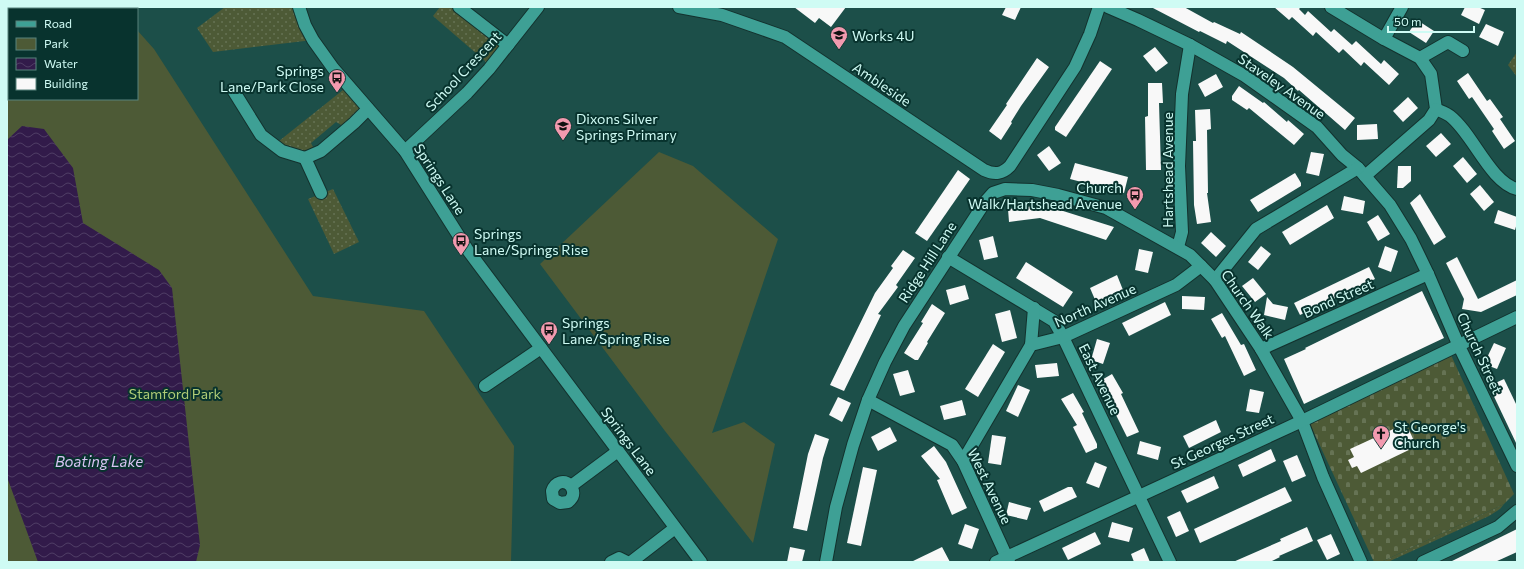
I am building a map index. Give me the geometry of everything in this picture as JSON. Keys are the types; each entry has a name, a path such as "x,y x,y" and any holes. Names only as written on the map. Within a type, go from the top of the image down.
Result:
{"street":[{"name":"Springs Lane","path":"298,7 313,40 333,68 405,151 467,249 701,562"},
{"path":"459,7 508,46"},
{"name":"School Crescent","path":"405,151 467,93 508,46 538,7"},
{"name":"Ambleside","path":"678,7 723,11 785,37 984,170 997,174"},
{"path":"998,191 997,174 1005,171 1010,166 1075,67 1090,34 1099,7"},
{"name":"Staveley Avenue","path":"1108,7 1190,45 1245,76 1317,127 1342,155 1362,172 1390,205 1411,240 1428,274"},
{"path":"1215,280 1256,229 1362,172 1428,120 1436,109 1431,74 1420,58 1384,39 1331,7"},
{"path":"1384,39 1402,7"},
{"path":"1420,58 1448,42 1463,51"},
{"name":"Hartshead Avenue","path":"1178,247 1182,232 1179,166 1182,94 1190,45"},
{"path":"233,90 261,135 282,151 305,158 321,151 368,109"},
{"path":"1436,109 1449,116 1464,130 1496,175 1502,181 1517,189"},
{"path":"305,158 321,193"},
{"name":"Church Walk","path":"998,191 1013,189 1032,190 1058,195 1106,208 1178,247 1190,255 1215,280 1261,349 1302,421 1322,477 1361,562"},
{"name":"Ridge Hill Lane","path":"826,562 836,507 853,445 868,400 885,362 904,326 948,257 985,202 993,193 998,191"},
{"name":"East Avenue","path":"948,257 1034,308 1054,322 1063,337 1140,496 1170,562"},
{"name":"North Avenue","path":"1031,345 1063,337 1176,285 1201,266"},
{"name":"Church Street","path":"1428,274 1458,344 1517,466"},
{"name":"Bond Street","path":"1261,349 1428,274"},
{"path":"963,461 1031,345 1034,308"},
{"name":"St Georges Street","path":"1004,560 1302,421 1458,344 1517,317"},
{"path":"485,386 541,348"},
{"name":"West Avenue","path":"868,400 952,445 963,461 1004,560"},
{"path":"571,486 618,451"},
{"path":"1423,562 1498,527 1517,511"},
{"path":"631,562 675,528"},
{"path":"611,562 619,558 627,562"}],"green space":[{"name":"Stamford Park","path":"7,7 116,7 117,8 8,8 8,100 138,100 138,31 154,49 313,296 424,311 514,446 511,562 7,562"},
{"path":"225,7 299,7 313,40 213,52 197,28"},
{"path":"440,7 459,7 508,45 489,69 485,61 433,16"},
{"path":"1517,52 1517,77 1508,65"},
{"path":"348,86 368,109 348,129 336,122 311,143 316,153 305,158 274,145"},
{"path":"659,152 693,166 778,239 712,433 744,422 775,444 753,543 665,431 540,264"},
{"path":"333,189 359,242 334,254 308,199"},
{"path":"1451,355 1514,494 1504,504 1381,562 1374,562 1309,422"},
{"path":"1504,504 1500,509 1489,516 1388,562 1381,562"}],"water":[{"path":"7,7 26,7 8,8 7,89"},
{"name":"Boating Lake","path":"22,126 44,129 73,168 83,223 159,270 172,288 200,545 196,562 38,562 7,477 7,140"}],"building":[{"path":"794,7 846,7 831,27 819,18 815,23"},
{"path":"1006,7 1021,7 1015,20 1002,15"},
{"path":"1151,7 1184,7 1213,23 1214,22 1240,34 1241,32 1293,67 1355,118 1345,130 1284,78 1227,41 1226,44 1200,31 1199,32"},
{"path":"1274,7 1301,7 1299,9 1305,15 1308,11 1331,32 1334,29 1352,45 1356,41 1381,64 1384,60 1399,74 1389,85 1364,62 1361,66 1343,49 1339,53 1316,32 1313,36 1292,17 1289,20"},
{"path":"1465,7 1478,7 1485,10 1479,24 1461,15"},
{"path":"1417,20 1434,31 1426,43 1409,32"},
{"path":"1486,24 1504,32 1498,46 1479,37"},
{"path":"1155,47 1168,63 1156,72 1143,56"},
{"path":"1037,58 1049,67 1021,106 1001,140 989,131"},
{"path":"1100,61 1112,69 1066,137 1055,130 1055,127"},
{"path":"1468,73 1487,101 1490,99 1503,117 1500,119 1515,141 1504,149 1492,131 1494,129 1472,97 1469,99 1457,81"},
{"path":"1216,74 1223,87 1205,97 1198,84"},
{"path":"1148,83 1162,83 1163,103 1159,103 1161,170 1146,170 1145,117 1148,116"},
{"path":"1239,86 1263,103 1264,102 1287,122 1288,120 1304,134 1294,145 1249,108 1247,110 1232,100 1232,96"},
{"path":"1408,97 1418,108 1403,122 1393,111"},
{"path":"1210,109 1211,129 1207,130 1207,193 1211,222 1197,224 1194,205 1193,141 1196,141 1195,110"},
{"path":"1377,124 1378,139 1357,140 1357,125"},
{"path":"1441,133 1451,144 1436,157 1426,146"},
{"path":"1049,146 1061,163 1049,171 1037,155"},
{"path":"1311,152 1324,154 1319,176 1306,173"},
{"path":"1463,157 1477,174 1467,183 1453,166"},
{"path":"1075,163 1128,177 1124,193 1070,179"},
{"path":"1398,166 1411,166 1411,181 1403,188 1397,188"},
{"path":"958,170 970,179 927,241 915,233"},
{"path":"1295,173 1301,183 1301,186 1258,212 1250,200"},
{"path":"1480,185 1494,202 1484,211 1470,194"},
{"path":"1420,194 1446,237 1434,245 1410,203"},
{"path":"1344,196 1365,201 1363,214 1341,210"},
{"path":"1044,205 1114,227 1106,240 1040,218 1009,222 1008,209"},
{"path":"1327,205 1334,218 1290,245 1282,232"},
{"path":"1498,210 1517,217 1515,230 1494,223"},
{"path":"1378,215 1390,234 1378,241 1367,222"},
{"path":"1211,232 1226,246 1216,257 1201,243"},
{"path":"993,236 998,257 984,260 979,240"},
{"path":"1261,246 1271,254 1258,270 1248,262"},
{"path":"1385,246 1398,251 1391,272 1378,267"},
{"path":"1139,249 1153,252 1148,273 1135,270"},
{"path":"903,250 915,258 896,285 898,287 878,314 881,315 844,391 830,385 875,293 893,268 891,266"},
{"path":"1457,257 1478,299 1517,280 1517,295 1481,312 1462,309 1464,299 1446,263"},
{"path":"1026,262 1073,292 1063,307 1016,278"},
{"path":"1369,267 1375,279 1300,315 1294,303"},
{"path":"1117,275 1123,290 1096,302 1090,288"},
{"path":"1253,278 1266,294 1255,302 1242,286"},
{"path":"965,285 969,299 950,305 946,290"},
{"path":"1422,291 1444,338 1304,404 1284,359"},
{"path":"1182,296 1205,297 1204,310 1182,309"},
{"path":"1267,297 1273,304 1288,307 1285,320 1264,315"},
{"path":"1165,302 1171,315 1129,336 1122,323"},
{"path":"932,304 945,313 918,360 915,360 904,353 923,323 921,322"},
{"path":"1010,310 1017,338 1002,342 995,314"},
{"path":"1222,313 1241,345 1244,344 1256,370 1244,376 1225,336 1222,338 1211,319"},
{"path":"1097,339 1110,343 1103,364 1091,360"},
{"path":"1494,343 1506,348 1497,369 1484,364"},
{"path":"993,344 1005,352 978,397 965,389"},
{"path":"1057,363 1059,376 1037,378 1035,365"},
{"path":"908,370 915,392 900,396 893,374"},
{"path":"1112,374 1123,393 1121,394 1139,432 1127,437 1114,411 1118,410 1100,381"},
{"path":"1504,379 1517,406 1517,445 1489,386"},
{"path":"1018,385 1030,390 1018,417 1006,411"},
{"path":"1250,389 1264,392 1259,413 1246,411"},
{"path":"1073,393 1084,412 1082,413 1097,444 1097,448 1086,453 1073,427 1077,425 1061,399"},
{"path":"838,397 851,403 842,422 829,415"},
{"path":"962,400 966,415 944,420 940,406"},
{"path":"1216,420 1221,432 1189,448 1183,436"},
{"name":"St George's Church","path":"1402,425 1405,432 1409,430 1414,441 1410,442 1413,448 1361,473 1357,466 1352,468 1348,460 1354,457 1350,449"},
{"path":"890,427 897,441 878,451 871,437"},
{"path":"815,434 829,439 823,458 807,531 793,528 808,454"},
{"path":"992,435 1006,437 1001,465 988,463"},
{"path":"1140,441 1161,447 1158,460 1137,454"},
{"path":"934,446 946,462 967,508 952,515 937,480 940,479 921,456"},
{"path":"1271,449 1276,461 1243,477 1238,465"},
{"path":"1297,455 1306,476 1292,482 1283,461"},
{"path":"1095,462 1107,467 1099,488 1086,483"},
{"path":"863,467 877,470 861,546 847,543"},
{"path":"1214,476 1219,488 1187,503 1181,491"},
{"path":"1068,487 1072,487 1077,497 1044,512 1039,501"},
{"path":"1285,487 1292,501 1200,543 1194,529"},
{"path":"1009,502 1031,508 1027,520 1006,515"},
{"path":"1180,511 1189,531 1176,537 1167,517"},
{"path":"1112,522 1133,528 1129,542 1108,537"},
{"path":"965,524 979,529 972,549 958,544"},
{"path":"1307,527 1313,541 1279,556 1280,557 1270,562 1233,562 1281,541 1280,539"},
{"path":"1517,529 1517,552 1495,562 1450,562"},
{"path":"1095,532 1101,544 1068,560 1062,548"},
{"path":"1331,534 1340,554 1327,560 1317,540"},
{"path":"790,547 805,550 802,562 787,562"},
{"path":"942,547 950,562 911,562"},
{"path":"1144,548 1150,562 1134,562 1131,554"}],"place":[{"name":"Works 4U","path":"839,50"},
{"name":"Springs Lane/Park Close","path":"337,93"},
{"name":"Dixons Silver Springs Primary","path":"563,141"},
{"name":"Church Walk/Hartshead Avenue","path":"1135,210"},
{"name":"Springs Lane/Springs Rise","path":"461,256"},
{"name":"Springs Lane/Spring Rise","path":"549,345"},
{"name":"St George's Church","path":"1381,449"}]}
